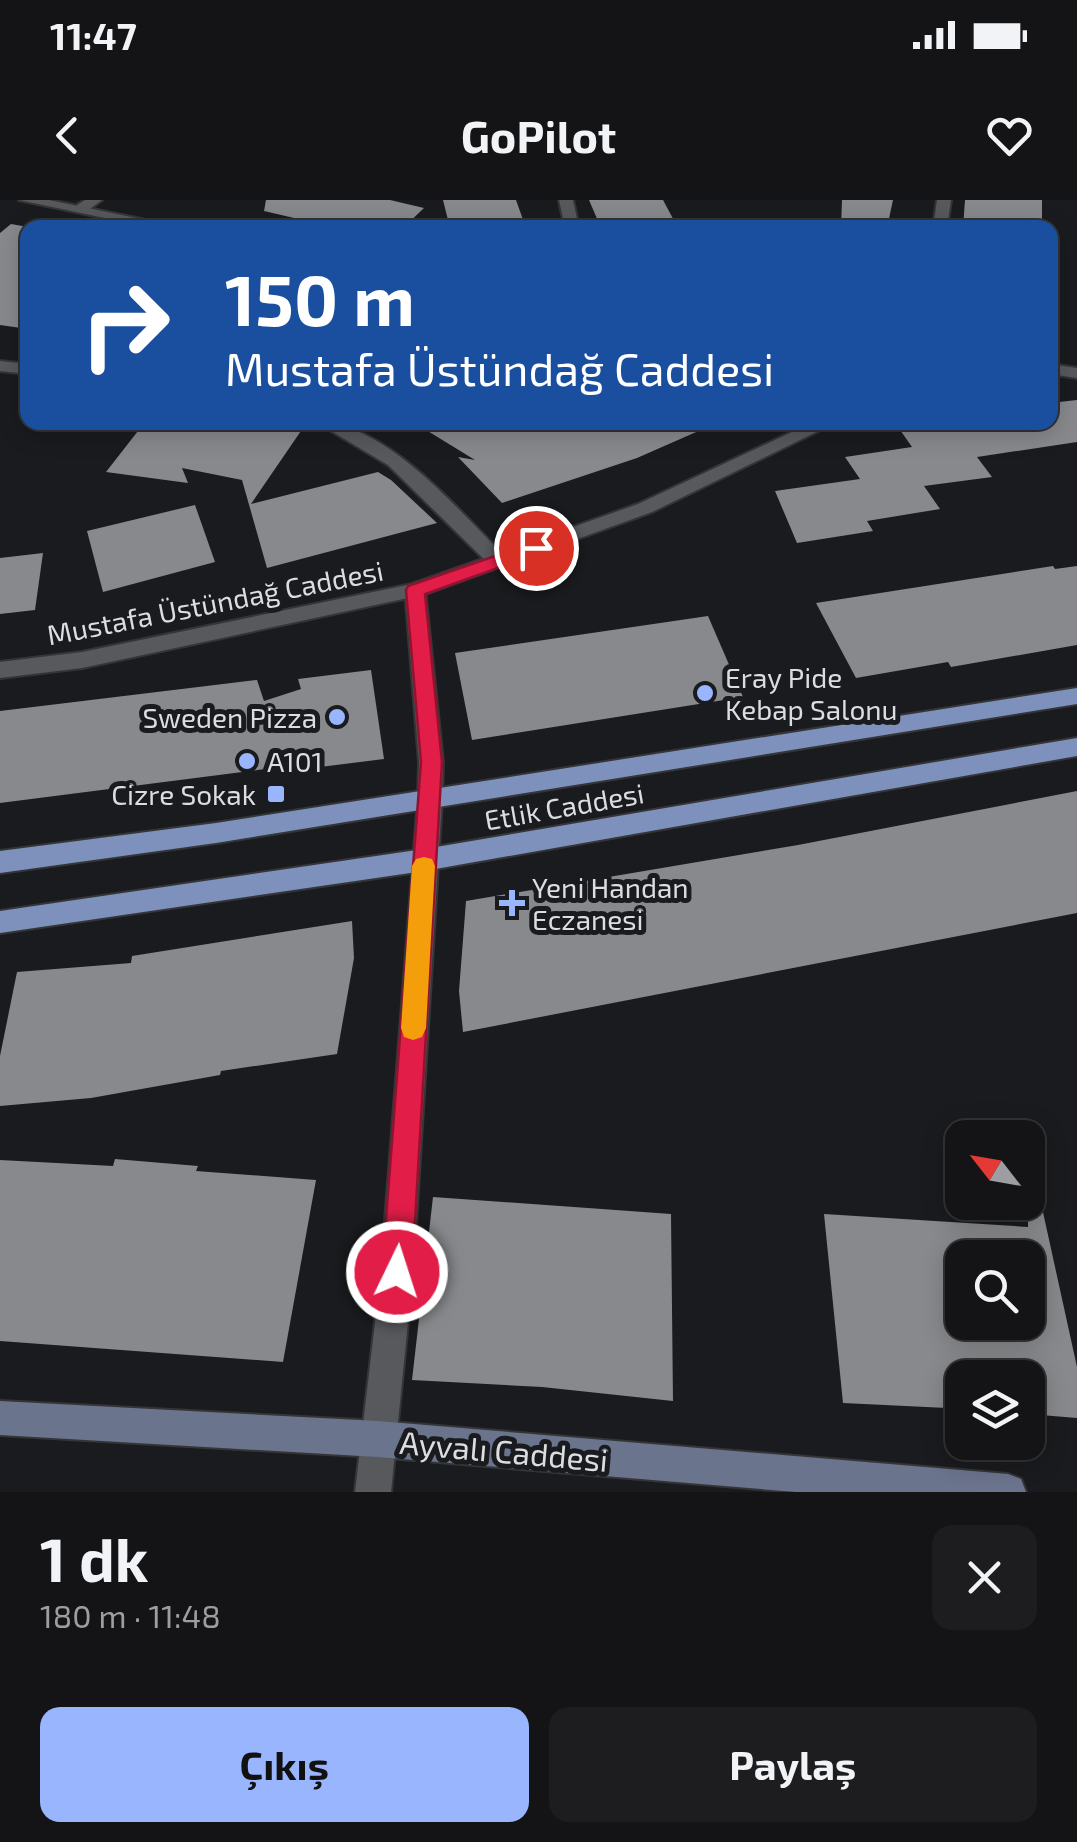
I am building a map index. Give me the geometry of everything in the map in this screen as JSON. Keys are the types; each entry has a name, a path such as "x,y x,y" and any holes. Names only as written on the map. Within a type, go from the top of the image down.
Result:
{"main road":[{"name":"Etlik Caddesi","path":"0,862 430,799 1077,696"},
{"name":"Etlik Caddesi","path":"0,922 424,860 1077,748"},
{"name":"Ayvalı Caddesi","path":"0,1418 378,1439 1008,1492"}],"street":[{"path":"26,200 88,204 148,220"},
{"path":"339,430 395,461 499,562"},
{"name":"Mustafa Üstündağ Caddesi","path":"0,670 82,660 415,590 645,508 811,430"},
{"path":"373,1492 397,1272 432,762 415,590"}],"building":[{"path":"266,200 390,200 424,208 411,220 303,220 264,211"},
{"path":"443,200 516,200 523,220 448,220"},
{"path":"589,200 663,200 674,220 598,220"},
{"path":"842,200 893,200 889,220 841,220"},
{"path":"965,200 1042,200 1042,220 964,220"},
{"path":"11,224 20,226 20,328 0,325 0,233"},
{"path":"1077,400 1077,442 977,457 992,477 924,486 940,509 867,521 873,531 797,543 775,491 860,479 845,457 912,447 900,430 1058,430 1058,402"},
{"path":"139,430 302,430 251,504 378,472 437,523 267,568 242,480 182,468 188,483 106,472"},
{"path":"426,430 701,430 637,458 502,503 458,457 475,460"},
{"path":"195,505 215,562 103,592 87,531"},
{"path":"43,553 35,610 0,614 0,558"},
{"path":"1053,566 1077,566 1077,645 951,667 948,662 856,678 816,603"},
{"path":"708,616 743,697 472,740 455,653"},
{"path":"371,670 384,759 296,770 296,765 0,803 0,711 257,680 264,701 301,689 298,679"},
{"path":"1077,791 1077,913 463,1032 459,991 466,901 798,845"},
{"path":"352,921 354,958 337,1054 221,1071 220,1075 91,1098 0,1106 0,1056 17,972 131,963 132,956"},
{"path":"115,1159 198,1166 196,1171 316,1180 283,1362 0,1341 0,1160 113,1166"},
{"path":"433,1197 671,1214 673,1401 542,1387 412,1380"},
{"path":"824,1214 1028,1227 1028,1220 1045,1220 1077,1367 1077,1418 1045,1415 1045,1360 945,1360 945,1408 843,1403"}],"slow traffic":[{"path":"413,1028 424,866"}],"place":[{"name":"Eray Pide Kebap Salonu","path":"705,693"},
{"name":"Sweden Pizza","path":"337,717"},
{"name":"A101","path":"247,761"},
{"name":"Cizre Sokak","path":"276,794"},
{"name":"Yeni Handan Eczanesi","path":"512,903"}],"route":[{"path":"397,1272 432,762 415,590 536,548"}]}
